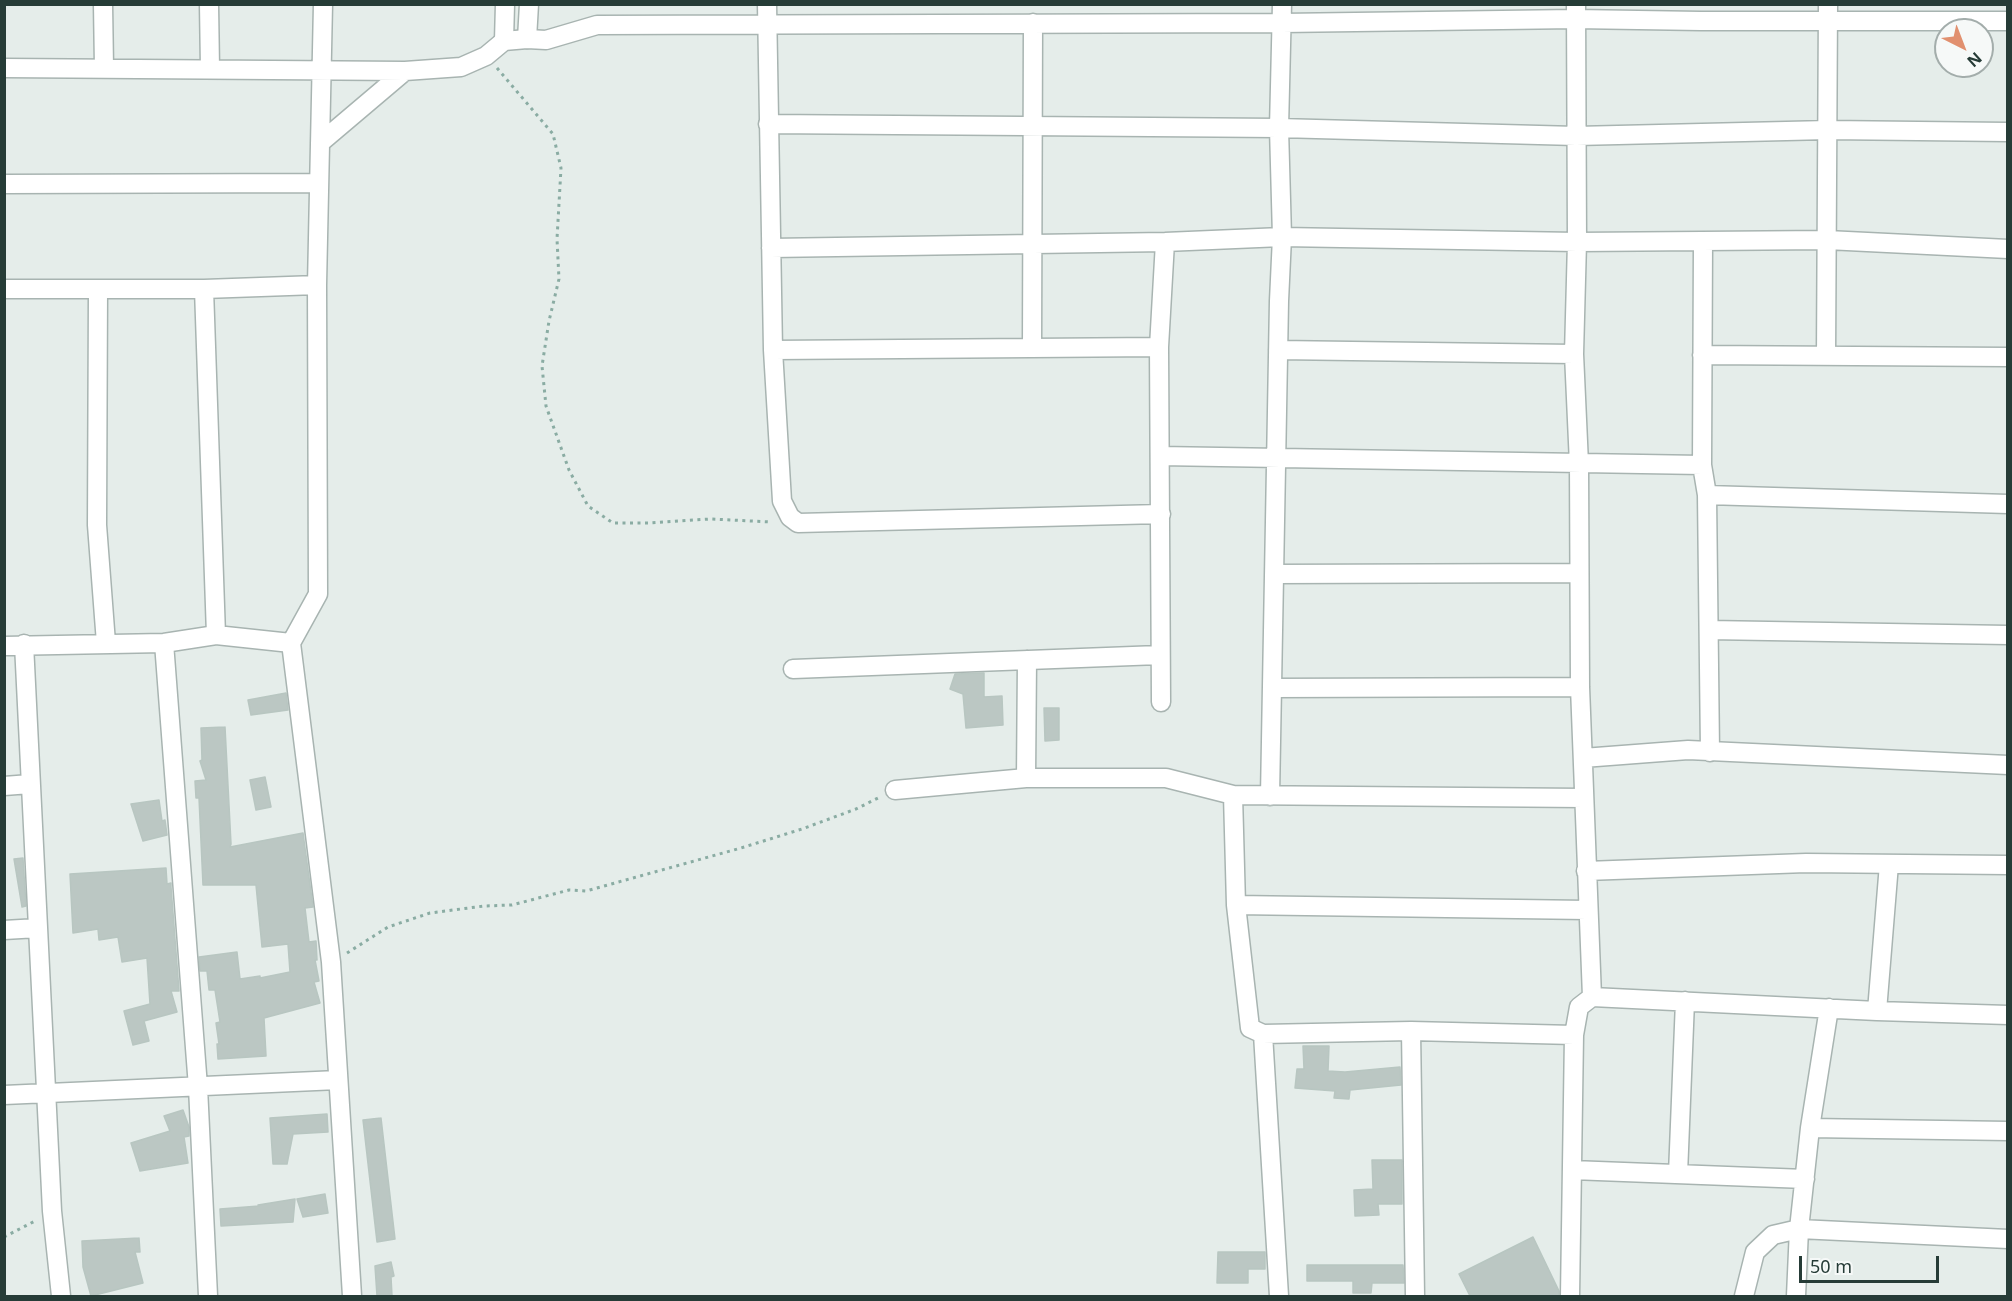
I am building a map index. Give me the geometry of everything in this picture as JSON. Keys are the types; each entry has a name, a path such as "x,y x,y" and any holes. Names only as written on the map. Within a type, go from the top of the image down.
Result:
{"street":[{"path":"103,4 104,68"},
{"path":"209,4 210,69"},
{"path":"323,4 317,285 318,594 291,643 331,962 352,1296"},
{"path":"504,41 505,4"},
{"path":"527,39 529,4"},
{"path":"767,4 774,350 782,501 790,517 798,523 1161,514"},
{"path":"1270,796 1282,237 1280,128 1282,4"},
{"path":"4,68 405,71 460,67 486,56 504,41 546,40 597,25 1282,23 1445,13 1575,12 1924,13 2007,21"},
{"path":"1575,12 1577,242 1575,354 1579,464 1580,687 1592,997"},
{"path":"1826,356 1828,13"},
{"path":"1032,348 1033,23"},
{"path":"320,143 405,71"},
{"path":"768,124 1280,128 1576,136 1828,130 2007,132"},
{"path":"4,184 319,183"},
{"path":"771,248 1165,242 1282,237 1577,242 1827,240 2007,249"},
{"path":"1161,702 1159,346 1165,242"},
{"path":"1703,242 1702,465 1707,495 1710,752"},
{"path":"4,288 204,289 317,285"},
{"path":"98,289 97,525 106,643"},
{"path":"204,289 216,635"},
{"path":"774,350 1159,346"},
{"path":"1278,350 1575,354"},
{"path":"1702,355 2007,357"},
{"path":"1160,456 1276,456 1702,465"},
{"path":"1707,495 2007,504"},
{"path":"1274,574 1579,573"},
{"path":"1709,630 2007,636"},
{"path":"4,646 164,643 216,635 291,643"},
{"path":"164,643 198,1087 208,1296"},
{"path":"24,644 52,1211 61,1296"},
{"path":"793,669 1159,655"},
{"path":"1026,778 1028,660"},
{"path":"1272,688 1580,687"},
{"path":"1583,758 1688,750 2007,765"},
{"path":"895,790 1026,778 1166,778 1233,795 1584,798"},
{"path":"4,786 30,784"},
{"path":"1233,795 1236,905 1250,1028 1263,1034 1411,1030 1574,1035"},
{"path":"1586,871 1806,863 2007,865"},
{"path":"1877,1011 1889,864"},
{"path":"1236,905 1587,910"},
{"path":"4,930 38,928"},
{"path":"1570,1296 1574,1035 1580,1008 1592,997 2007,1015"},
{"path":"1678,1174 1685,1001"},
{"path":"1796,1296 1799,1229 1810,1128 1829,1008"},
{"path":"1411,1030 1415,1296"},
{"path":"1263,1034 1279,1296"},
{"path":"4,1095 338,1080"},
{"path":"1810,1128 2007,1131"},
{"path":"1572,1170 1805,1179"},
{"path":"1744,1296 1755,1252 1773,1235 1799,1229 2007,1239"}],"path":[{"path":"486,56 553,134 561,168 556,239 559,279 542,366 546,406 569,470 588,506 613,523 710,519 798,523"},
{"path":"331,962 388,927 430,913 512,905 569,891 586,891 802,829 855,809 895,790"},
{"path":"4,1237 52,1211"}],"building":[{"path":"984,673 984,697 1002,696 1003,725 966,728 963,694 950,689 955,674"},
{"path":"286,693 288,710 251,715 248,700"},
{"path":"1044,708 1059,708 1059,740 1045,741"},
{"path":"225,727 230,847 303,833 313,907 305,908 309,942 316,941 317,960 315,960 319,981 314,982 320,1003 264,1018 266,1056 218,1059 217,1044 219,1044 216,1023 220,1022 215,990 209,990 207,971 200,971 199,957 237,952 240,979 290,972 288,944 262,947 256,885 203,885 199,798 196,798 195,781 206,780 200,761 202,760 201,728"},
{"path":"265,777 271,807 256,810 250,780"},
{"path":"159,800 167,835 143,841 131,804"},
{"path":"23,858 26,906 22,907 14,859"},
{"path":"166,868 167,884 171,883 179,991 171,991 177,1012 144,1021 149,1041 133,1045 124,1011 150,1004 147,958 122,962 118,937 99,940 98,929 73,933 70,874"},
{"path":"1303,1046 1329,1046 1328,1071 1345,1072 1400,1067 1401,1085 1350,1090 1349,1099 1334,1098 1335,1091 1295,1088 1297,1069 1304,1069"},
{"path":"183,1110 189,1127 189,1136 184,1137 188,1163 140,1171 131,1143 170,1131 164,1116"},
{"path":"327,1114 328,1132 293,1134 287,1164 273,1164 270,1118"},
{"path":"381,1118 395,1239 377,1242 363,1120"},
{"path":"1372,1160 1402,1160 1402,1204 1378,1204 1379,1215 1355,1216 1354,1190 1373,1189"},
{"path":"325,1194 328,1213 303,1217 297,1199"},
{"path":"295,1199 293,1222 221,1226 220,1209 259,1206"},
{"path":"1533,1237 1559,1291 1559,1296 1470,1296 1459,1274"},
{"path":"139,1238 140,1252 135,1252 143,1283 91,1296 83,1267 82,1241"},
{"path":"1218,1252 1265,1252 1265,1269 1248,1269 1248,1283 1217,1283"},
{"path":"391,1262 394,1276 391,1277 392,1296 377,1296 375,1266"},
{"path":"1307,1265 1403,1265 1404,1283 1372,1283 1371,1293 1353,1293 1353,1281 1307,1281"}]}
